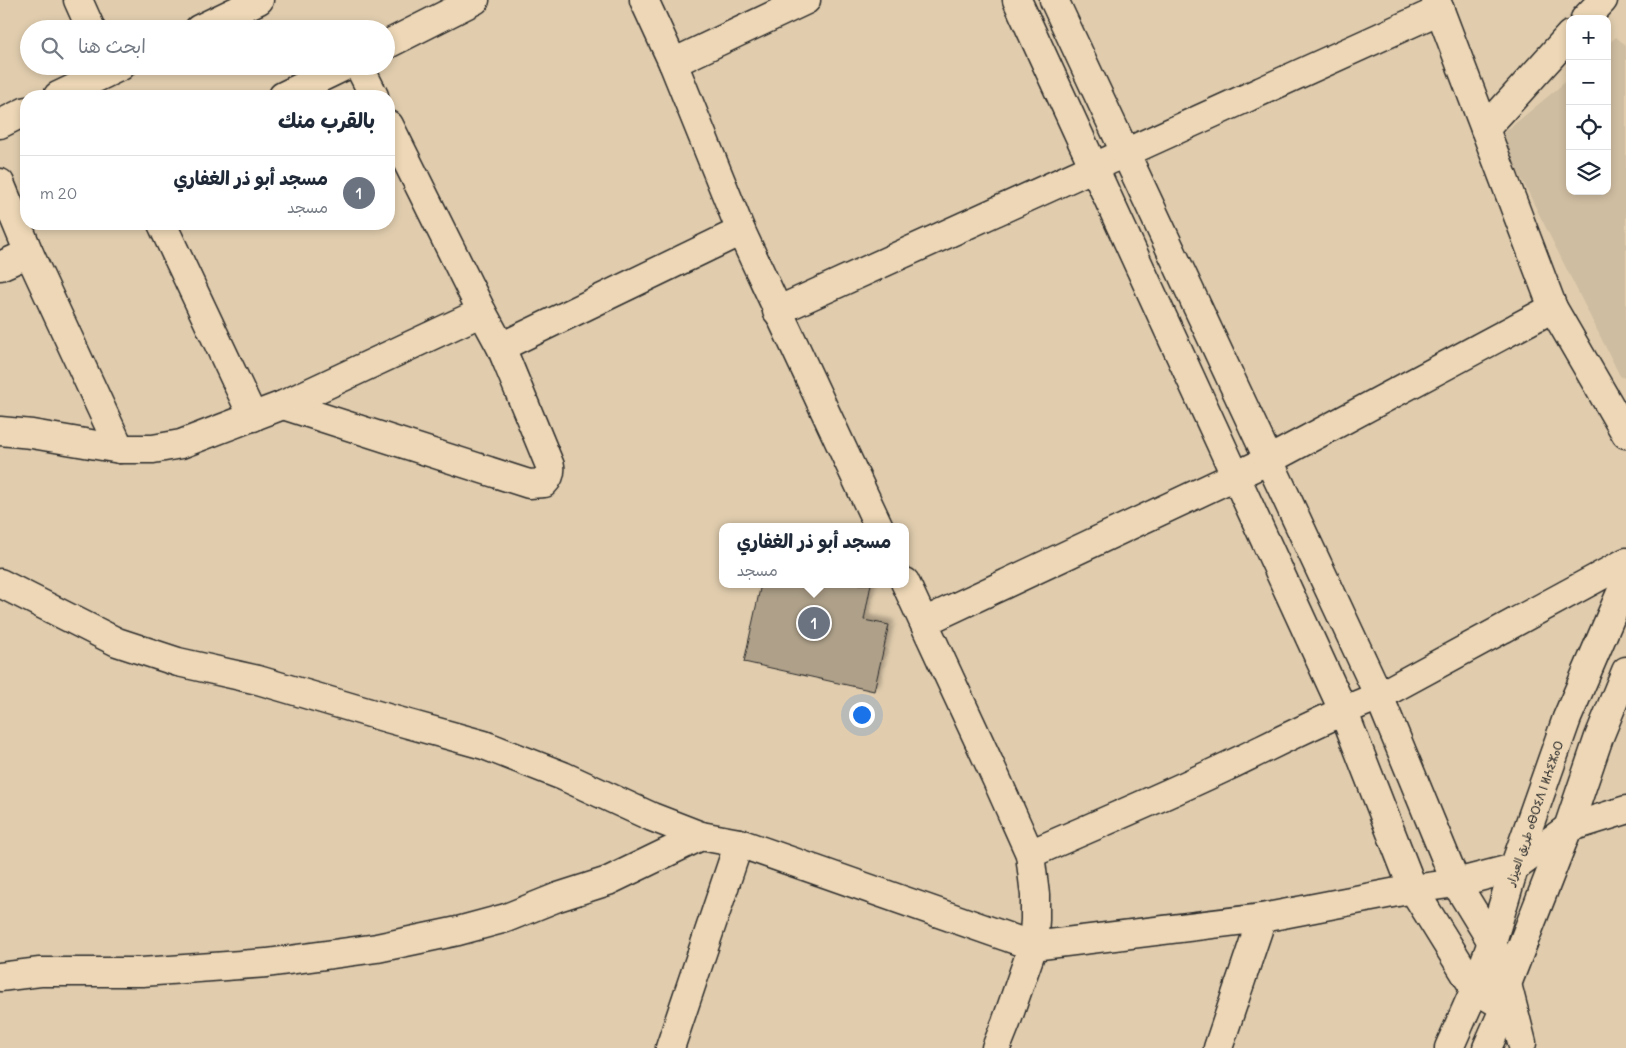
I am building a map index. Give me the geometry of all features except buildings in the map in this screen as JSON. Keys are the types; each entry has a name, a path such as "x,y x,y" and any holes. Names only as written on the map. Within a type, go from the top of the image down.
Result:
{"street":[{"path":"78,0 86,20"},
{"path":"210,16 259,0"},
{"path":"395,41 475,0"},
{"path":"644,0 673,63 741,231 877,523"},
{"path":"673,63 806,0"},
{"path":"1016,0 1344,710 1413,889 1474,989 1506,996"},
{"path":"1054,0 1379,696 1456,883 1492,942 1506,996 1523,1046"},
{"path":"1589,15 1603,0"},
{"path":"777,311 1125,153 1438,5 1553,308 1626,434"},
{"path":"1485,129 1566,39"},
{"path":"70,90 99,75"},
{"path":"295,90 326,75"},
{"path":"364,75 371,90"},
{"path":"0,124 20,114"},
{"path":"283,405 529,484 544,483 551,472 501,346 482,312 395,137"},
{"path":"0,184 29,253 120,450"},
{"path":"165,230 253,417"},
{"path":"501,346 741,231"},
{"path":"0,266 29,253"},
{"path":"924,622 1269,460 1553,308"},
{"path":"0,431 32,434 120,450 153,449 181,444 283,405 482,312"},
{"path":"1030,854 1227,767 1344,710 1379,696 1626,562"},
{"name":"طريق العيزار ⴰⴱⵔⵉⴷ ⵏ ⵍⵄⵉⵣⴰⵔ","path":"1449,1048 1492,942 1514,868 1567,718 1626,581"},
{"path":"0,583 117,642 178,662 258,680 484,745 563,776 643,813 701,836 739,843 1033,946 1262,918 1413,889 1456,883 1514,868 1568,828 1626,810"},
{"path":"908,588 1030,854 1035,895 1033,946 996,1048"},
{"path":"1487,1048 1600,737 1626,671"},
{"path":"0,977 40,972 142,972 267,964 377,948 458,931 506,918 558,897 608,881 701,836"},
{"path":"670,1048 739,843"},
{"path":"1218,1048 1262,918"}],"shaded area":[{"path":"1616,37 1626,45 1626,379 1620,376 1500,136 1566,81 1566,195 1611,195 1611,41"}],"place":[{"name":"مسجد أبو ذر الغفاري","path":"814,623"}]}
